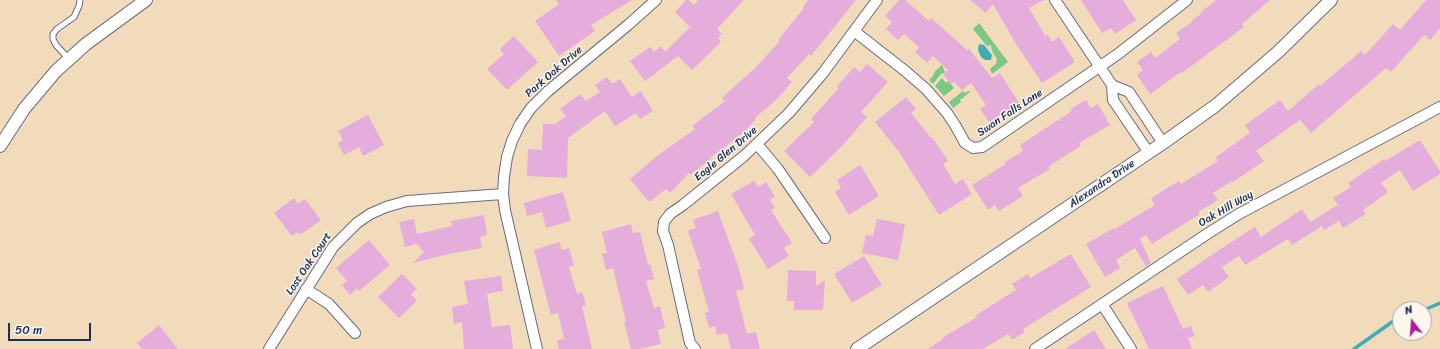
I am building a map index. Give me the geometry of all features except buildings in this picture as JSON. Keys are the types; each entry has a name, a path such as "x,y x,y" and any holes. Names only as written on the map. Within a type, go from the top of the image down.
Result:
{"street":[{"path":"0,146 24,110 47,81 69,59 86,44 146,0"},
{"name":"Park Oak Drive","path":"536,349 505,210 503,194 507,157 512,141 520,124 531,108 548,91 656,0"},
{"name":"Eagle Glen Drive","path":"691,347 668,245 663,231 664,222 670,214 757,144 789,113 877,0"},
{"path":"1055,0 1112,85 1114,100 1149,153"},
{"name":"Swan Falls Lane","path":"854,31 926,89 947,113 965,144 973,148 982,147 1100,66 1139,38 1187,0"},
{"name":"Alexandra Drive","path":"857,349 1149,153 1215,106 1254,74 1331,0"},
{"path":"1112,85 1129,92 1163,143"},
{"name":"Oak Hill Way","path":"1034,349 1237,215 1440,107"},
{"path":"1128,121 1142,111"},
{"path":"757,144 778,169 825,238"},
{"name":"Lost Oak Court","path":"269,349 333,247 357,223 370,214 386,207 407,201 503,194"},
{"path":"306,289 329,304 355,333"},
{"path":"1102,304 1130,349"}],"lane":[{"path":"69,59 56,45 53,39 53,34 74,16 80,0"}],"green space":[{"path":"979,23 1008,62 992,74 990,69 996,64 997,59 992,51 991,45 987,46 973,29"},
{"path":"942,65 945,72 940,75 933,84 929,80 935,71"},
{"path":"942,78 946,83 948,81 954,88 944,96 935,86"},
{"path":"963,91 965,93 970,92 953,108 949,102"}],"water":[{"path":"979,44 984,45 992,55 991,60 985,60 981,57 978,50"}],"waterway":[{"path":"1432,306 1440,303"},
{"path":"1354,349 1392,322"}]}
